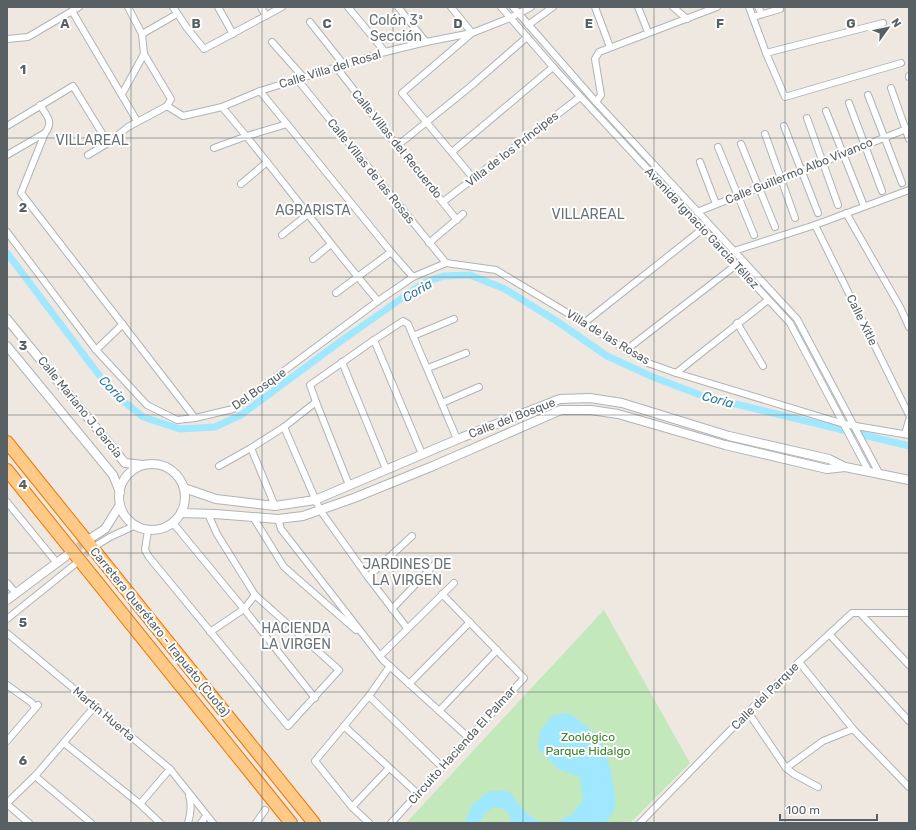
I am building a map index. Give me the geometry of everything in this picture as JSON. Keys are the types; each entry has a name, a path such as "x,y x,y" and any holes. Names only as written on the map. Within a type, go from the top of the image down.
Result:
{"highway":[{"name":"Carretera Querétaro - Irapuato (Cuota)","path":"7,442 314,823"},
{"name":"Carretera Querétaro - Irapuato (Cuota)","path":"7,470 291,823"}],"street":[{"path":"7,39 28,37 79,7"},
{"path":"88,155 108,144 137,121 167,106 171,99 144,54 142,34 128,7"},
{"path":"173,7 204,49 282,7"},
{"path":"218,7 233,34"},
{"path":"261,7 266,16"},
{"path":"348,7 385,52"},
{"path":"398,7 426,42"},
{"path":"450,7 472,33 402,93 474,179"},
{"name":"Avenida Ignacio García Téllez","path":"501,7 553,67 790,323 869,472"},
{"name":"Avenida Ignacio García Téllez","path":"513,7 596,102 699,211 797,319 879,473"},
{"name":"Calle Villa del Rosal","path":"167,106 183,116 222,107 260,91 385,52 472,33 520,14 531,7"},
{"path":"528,25 553,7"},
{"path":"595,7 610,47"},
{"path":"638,7 648,32"},
{"path":"673,7 687,19"},
{"path":"596,102 601,95 595,59 599,52 648,32 717,7"},
{"path":"749,7 766,53 785,97 901,63"},
{"path":"758,7 762,14"},
{"path":"753,17 780,9"},
{"path":"72,11 137,121"},
{"path":"142,34 177,14"},
{"path":"310,22 344,65"},
{"path":"766,53 883,23"},
{"path":"397,146 471,86 526,37"},
{"path":"272,42 304,78"},
{"path":"122,94 144,54"},
{"path":"452,152 553,67"},
{"name":"Calle Villas del Recuerdo","path":"337,68 397,146 444,202 457,220"},
{"name":"Calle Villas de las Rosas","path":"298,79 446,263"},
{"path":"7,126 73,86 108,144"},
{"path":"891,88 907,129 909,139"},
{"path":"260,91 390,252 413,277"},
{"path":"868,95 902,183"},
{"name":"Villa de los Príncipes","path":"444,202 580,96"},
{"path":"849,103 882,191"},
{"path":"40,105 50,121 49,128 45,133 21,193 195,418"},
{"path":"222,107 268,162 357,277 378,301"},
{"path":"826,111 864,206"},
{"path":"807,118 838,204"},
{"path":"214,148 287,124"},
{"path":"784,126 818,214"},
{"name":"Calle Guillermo Albo Vivanco","path":"690,215 907,129"},
{"path":"7,155 45,133"},
{"path":"764,134 795,218"},
{"path":"741,144 775,227"},
{"path":"718,146 754,235"},
{"path":"240,184 268,162"},
{"path":"645,167 652,162"},
{"path":"700,162 716,204"},
{"path":"734,251 909,190"},
{"path":"846,213 900,307 909,327"},
{"path":"282,235 308,214"},
{"path":"429,243 464,214"},
{"path":"584,323 710,223"},
{"name":"Calle Xitle","path":"815,224 909,415"},
{"name":"Del Bosque","path":"7,232 96,350 147,405 176,420 195,418 233,409 378,301 413,277 446,263"},
{"path":"312,259 331,244"},
{"path":"336,293 390,252"},
{"name":"Villa de las Rosas","path":"446,263 496,270 648,363 845,427 857,430 907,435"},
{"path":"626,350 736,265"},
{"path":"676,373 737,323 768,300"},
{"name":"Calle Mariano J. García","path":"7,319 126,463 144,465"},
{"path":"413,336 454,319"},
{"path":"349,485 310,386 342,362 403,321 408,324 457,439"},
{"path":"737,323 762,366"},
{"path":"96,350 123,324"},
{"path":"374,340 422,454"},
{"name":"Calle Mariano J. García","path":"7,346 113,475 120,492"},
{"path":"428,368 466,353"},
{"path":"342,362 386,469"},
{"path":"442,403 478,387"},
{"name":"Calle del Bosque","path":"184,488 216,500 275,506 315,500 457,439 560,399 590,398 622,403 729,436 829,459 845,467 909,480"},
{"path":"219,466 284,427 316,402"},
{"name":"Calle del Bosque","path":"181,513 278,519 303,516 354,498 433,466 561,410 591,410 618,414 725,445 827,469 845,467"},
{"path":"907,435 909,420"},
{"path":"284,427 320,510 407,628"},
{"path":"251,448 275,506"},
{"path":"157,464 169,468 178,477 184,488 185,501 181,513 173,523 161,529 148,530 136,526 126,517 120,505 120,492 124,480 132,470 144,465 157,464"},
{"path":"7,502 58,563"},
{"path":"91,538 105,529 120,505"},
{"path":"148,530 145,550 149,557 288,726 339,670 255,595 217,534 208,514"},
{"path":"253,517 284,567 366,639"},
{"path":"278,519 281,529 380,656 468,738"},
{"path":"173,523 244,609 314,698"},
{"path":"97,545 110,537 136,526"},
{"path":"368,577 412,536"},
{"path":"7,600 66,556"},
{"path":"392,609 436,563"},
{"path":"7,619 74,565"},
{"path":"7,583 16,593"},
{"path":"380,656 454,583"},
{"name":"Circuito Hacienda El Palmar","path":"391,823 524,678 442,594"},
{"path":"210,632 244,609 255,595"},
{"name":"Calle del Parque","path":"640,823 748,712 852,613 909,613"},
{"path":"861,614 909,664"},
{"path":"410,684 470,622"},
{"name":"Martín Huerta","path":"7,632 170,769 188,791 192,804 188,823"},
{"path":"830,635 909,721"},
{"path":"439,711 497,650"},
{"path":"799,662 853,729 909,787"},
{"path":"369,823 352,807 315,761 369,696 390,666"},
{"path":"7,685 36,706 7,741"},
{"path":"369,696 442,767"},
{"path":"29,823 7,803 35,776 94,706"},
{"path":"748,712 786,768 818,787"},
{"path":"344,726 418,794"},
{"path":"786,768 823,741 853,729"},
{"path":"64,743 140,804 160,823"},
{"path":"352,807 389,768"},
{"path":"140,804 170,769"},
{"path":"35,776 91,823"},
{"path":"188,791 206,816 213,823"},
{"path":"256,823 265,810"},
{"path":"201,823 206,816"}],"green space":[{"name":"Zoológico Parque Hidalgo","path":"604,610 690,763 630,823 406,823"}],"water":[{"path":"569,713 595,734 601,742 606,755 614,787 615,805 614,811 605,823 555,823 571,815 583,800 580,777 558,769 538,748 540,731 553,715"},
{"path":"489,791 509,791 520,806 530,815 540,822 546,823 510,823 511,818 506,810 495,807 486,812 479,823 465,823 472,805"}],"waterway":[{"name":"Coria","path":"7,253 111,391 143,417 180,429 215,427 241,415 341,341 425,282 444,276 470,275 505,289 558,322 607,356 653,377 703,396 909,446"}],"tunnel":[{"path":"69,554 90,538"},
{"path":"79,561 94,547"}],"district":[{"name":"Colón 3ª Sección","path":"396,28"},
{"name":"VILLAREAL","path":"92,140"},
{"name":"AGRARISTA","path":"313,210"},
{"name":"VILLAREAL","path":"588,214"},
{"name":"JARDINES DE LA VIRGEN","path":"407,572"},
{"name":"HACIENDA LA VIRGEN","path":"296,636"}]}
